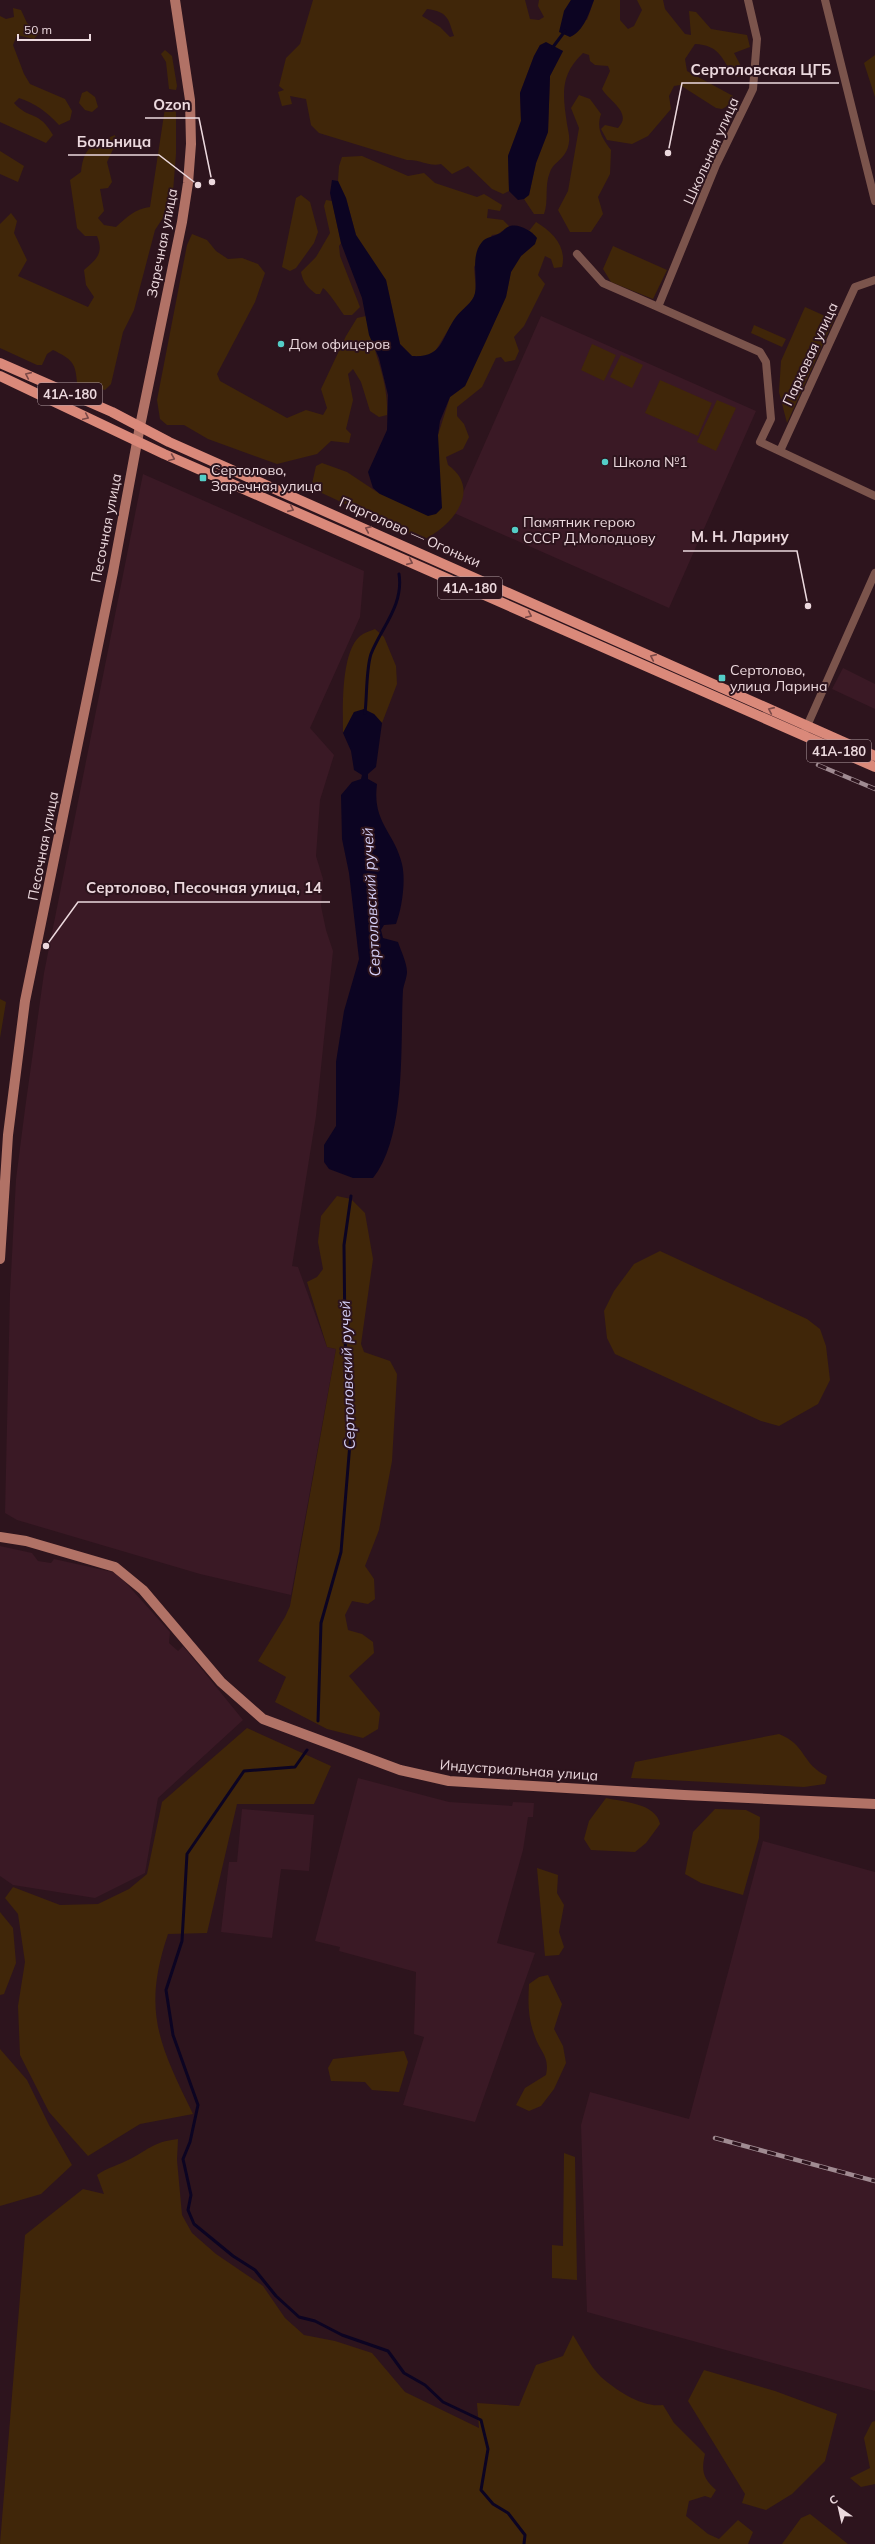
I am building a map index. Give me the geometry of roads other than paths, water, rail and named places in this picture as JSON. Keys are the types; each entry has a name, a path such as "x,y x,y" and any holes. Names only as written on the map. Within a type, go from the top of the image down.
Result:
{"main road":[{"name":"Заречная улица","path":"137,441 182,222 188,183 191,144 190,100 174,0"},
{"name":"Парголово — Огоньки","path":"0,363 140,426 169,442 308,502 805,731 875,767"},
{"name":"Парголово — Огоньки","path":"0,376 137,441 805,731 875,756"},
{"name":"Песочная улица","path":"0,1259 8,1135 25,1001 113,572 137,441"},
{"name":"Индустриальная улица","path":"0,1537 26,1541 116,1567 144,1590 221,1682 263,1719 400,1770 465,1782 875,1804"}],"street":[{"name":"Школьная улица","path":"658,307 716,166 753,89 757,39 748,0"},
{"path":"825,0 875,201"},
{"path":"576,254 603,283 760,352 766,362 770,419 760,442 875,496"},
{"name":"Парковая улица","path":"780,451 855,287 875,280"},
{"path":"805,731 875,573"}],"water":[{"path":"571,0 594,0 588,16 579,31 570,37 559,32 564,11"},
{"path":"546,42 563,51 550,76 548,132 536,163 529,195 524,199 518,200 509,191 508,156 521,121 520,93 534,56 540,45"},
{"path":"332,180 338,181 346,198 356,235 386,280 400,344 412,356 430,354 436,350 456,317 474,297 476,287 476,254 478,248 484,240 512,226 520,226 532,233 537,238 535,244 521,256 511,272 506,297 465,386 450,397 440,421 438,435 442,508 436,514 428,516 380,494 373,488 368,472 387,430 388,395 379,358 369,335 362,298 341,243 330,193"},
{"path":"364,709 374,714 382,723 376,767 368,774 368,779 377,784 376,797 378,808 381,818 398,853 402,864 404,878 403,894 396,924 384,925 381,930 383,938 398,942 407,968 407,976 403,990 400,1088 392,1138 384,1160 373,1178 353,1178 329,1169 324,1162 324,1145 336,1126 336,1062 344,1011 359,959 349,873 342,839 341,795 352,782 361,779 362,775 354,770 351,751 343,733 354,712"}],"waterway":[{"name":"Сертоловский ручей","path":"553,47 565,31"},
{"name":"Сертоловский ручей","path":"365,713 369,660 375,644 395,606 400,585 399,574"},
{"name":"Сертоловский ручей","path":"318,1721 321,1623 341,1552 351,1431 345,1340 344,1245 351,1196"},
{"name":"Сертоловский ручей","path":"307,1750 295,1767 244,1771 187,1854 182,1941 166,1990 173,2035 198,2105 190,2142 183,2159 191,2195 188,2210 194,2224 233,2256 255,2270 276,2296 299,2317 315,2321 342,2335 388,2351 404,2373 425,2385 443,2402 481,2420 488,2449 481,2490 493,2504 508,2513 525,2535 524,2544"}],"railway":[{"path":"818,765 875,789"},
{"path":"715,2138 875,2181"}],"place":[{"name":"Сертоловская ЦГБ","path":"668,153"},
{"name":"Ozon","path":"212,182"},
{"name":"Больница","path":"198,185"},
{"name":"Дом офицеров","path":"281,344"},
{"name":"Школа №1","path":"605,462"},
{"name":"Сертолово, Заречная улица","path":"203,478"},
{"name":"Памятник герою СССР Д.Молодцову","path":"515,530"},
{"name":"М. Н. Ларину","path":"808,606"},
{"name":"Сертолово, улица Ларина","path":"722,678"},
{"name":"Сертолово, Песочная улица, 14","path":"46,946"}]}
